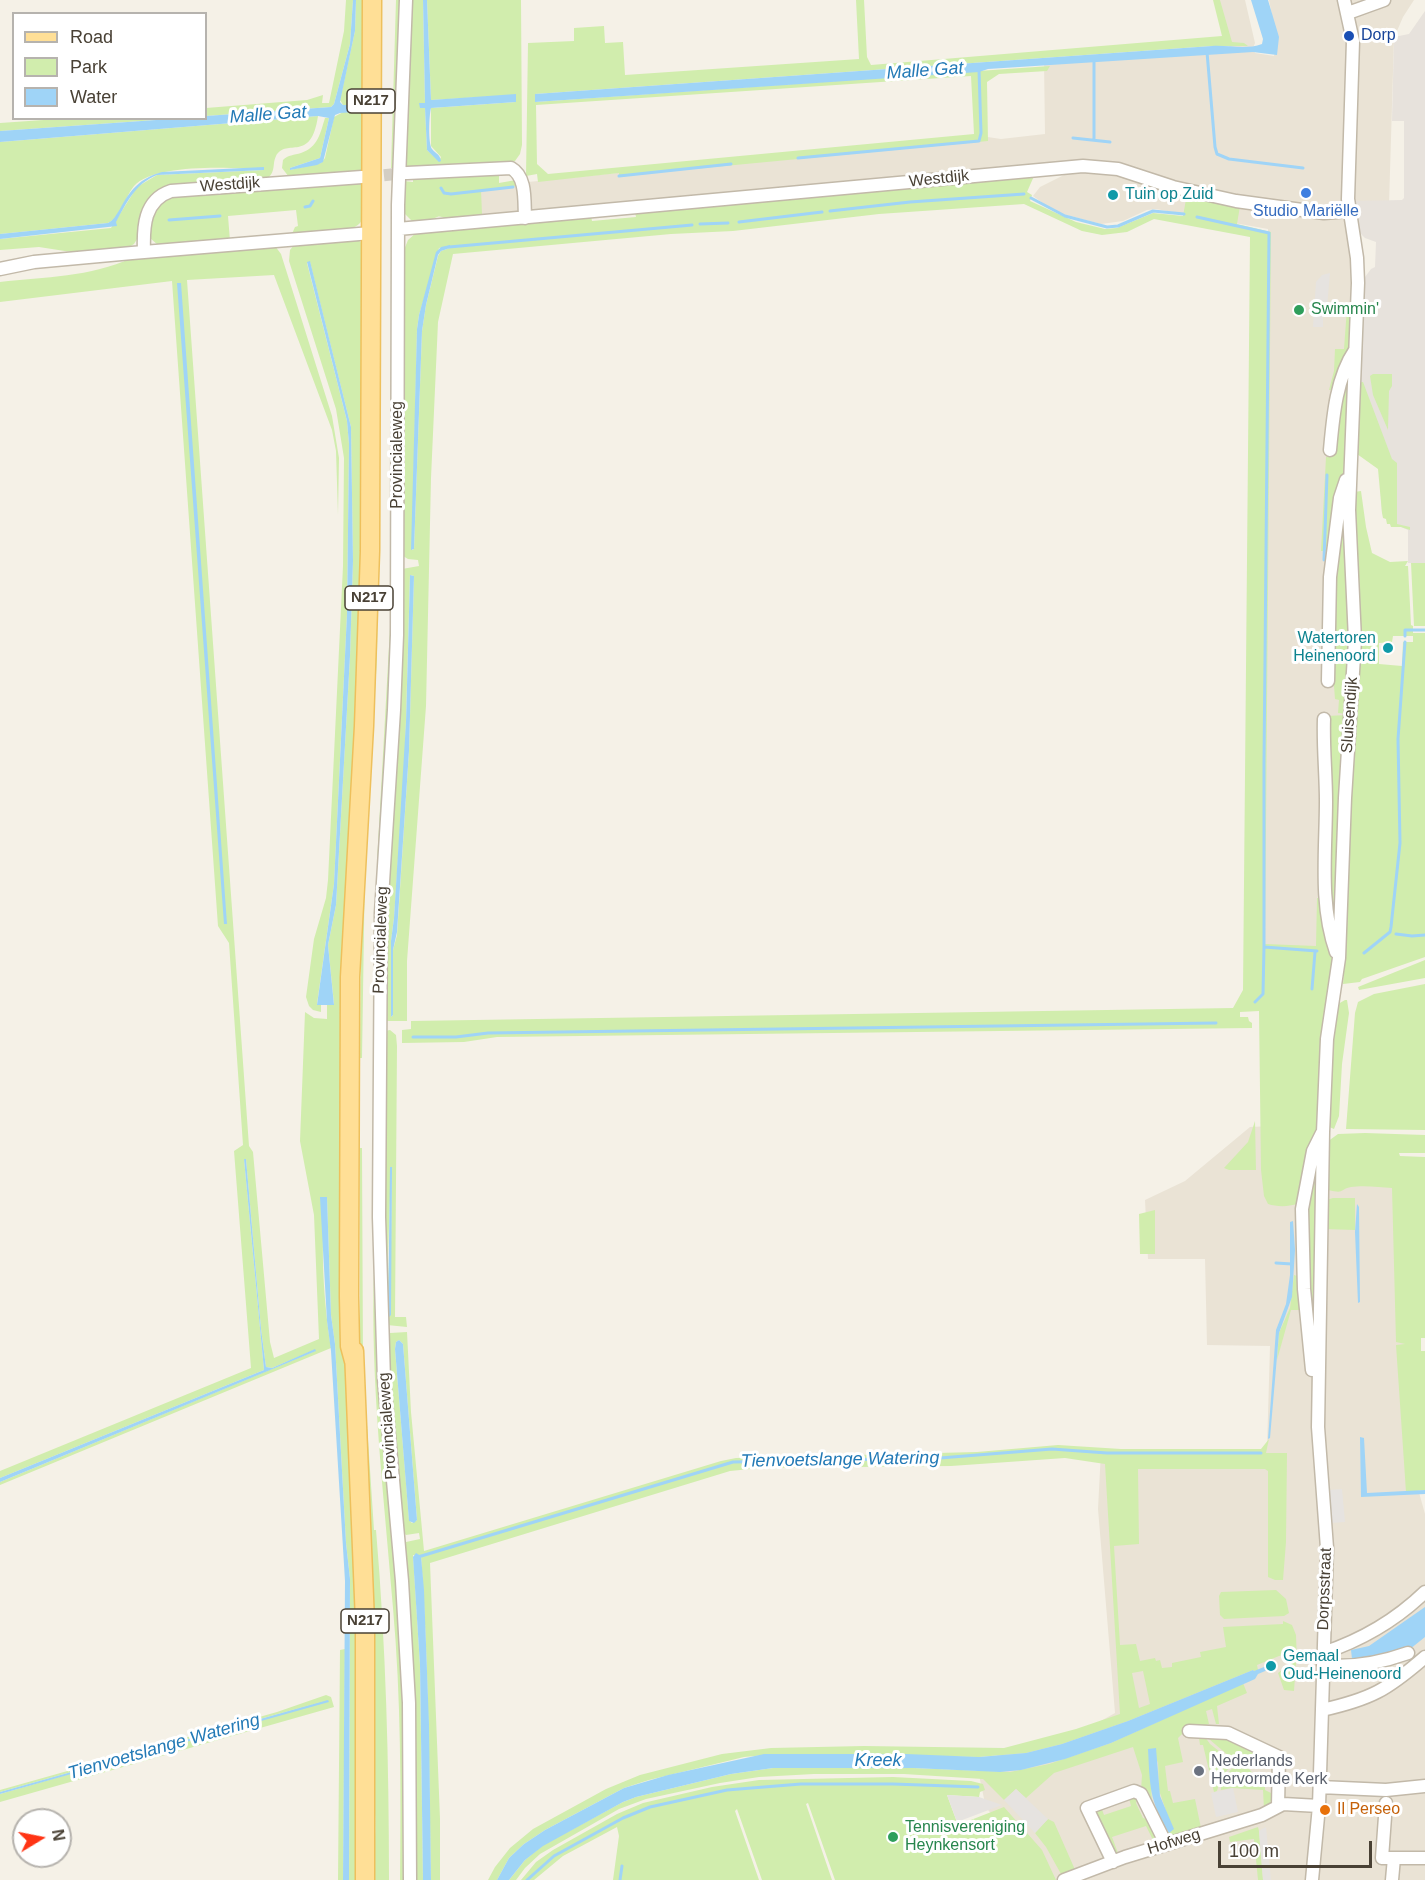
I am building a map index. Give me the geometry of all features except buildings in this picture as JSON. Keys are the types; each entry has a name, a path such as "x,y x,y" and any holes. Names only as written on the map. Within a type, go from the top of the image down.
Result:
{"main road":[{"name":"Provincialeweg","path":"365,1880 365,1622 354,1361 356,1338 357,979 354,934 370,552 372,0"}],"street":[{"name":"Provincialeweg","path":"406,0 398,229 397,635 381,921 379,1229 385,1396 410,1703 410,1880"},
{"path":"1346,6 1384,0"},
{"name":"Sluisendijk","path":"1321,1194 1327,1039 1339,958 1345,798 1356,629 1349,531 1358,268 1348,193 1353,41 1346,6"},
{"name":"Westdijk","path":"398,229 1083,166 1118,169 1173,187 1245,203 1324,213 1349,211"},
{"path":"407,173 511,168 518,173 522,181 525,218"},
{"name":"Westdijk","path":"144,252 144,228 147,213 159,197 171,190 362,177"},
{"path":"0,269 40,262 371,233"},
{"name":"Sluisendijk","path":"1330,450 1333,420 1344,371 1355,349"},
{"name":"Sluisendijk","path":"1328,681 1330,577 1340,498 1350,472"},
{"name":"Sluisendijk","path":"1324,719 1325,897 1330,932 1339,958"},
{"name":"Dorpsstraat","path":"1318,1407 1312,1377 1304,1295 1302,1215 1313,1151 1323,1132"},
{"name":"Dorpsstraat","path":"1312,1880 1320,1787 1327,1548 1318,1407 1321,1194"},
{"path":"1323,1659 1338,1648 1370,1633 1407,1608 1425,1592"},
{"path":"1338,1648 1340,1666"},
{"path":"1323,1659 1340,1666 1379,1662 1408,1653"},
{"path":"1322,1710 1375,1694 1392,1685 1422,1661"},
{"path":"1189,1731 1228,1733 1279,1756 1278,1806"},
{"path":"1320,1787 1386,1790 1425,1786"},
{"path":"1113,1862 1087,1808 1134,1791 1141,1794 1166,1844"},
{"path":"1386,1803 1382,1858 1425,1858"},
{"name":"Hofweg","path":"1064,1880 1166,1844 1262,1815 1278,1806 1285,1804 1319,1806"},
{"path":"1392,1880 1394,1858"}],"shaded area":[{"path":"1214,0 1245,0 1255,43 1253,48 1255,53 1274,56 1277,41 1269,0 1414,0 1403,17 1394,38 1389,205 1367,207 1346,229 1353,280 1351,633 1335,947 1263,948 1268,229 1156,209 1147,210 1123,221 1101,224 1055,212 1033,196 1040,187 1070,172 468,217 469,188 981,136 1001,139 1045,134 1044,61 1230,49"},
{"path":"1425,11 1425,563 1408,563 1408,530 1392,527 1382,513 1379,468 1357,451 1365,277 1375,267 1376,242 1365,238 1358,231 1354,201 1402,200 1404,198 1404,121 1392,121 1394,37 1409,34"},
{"path":"1330,273 1327,307 1323,309 1323,327 1313,327 1316,282 1322,275"},
{"path":"1272,1126 1398,1171 1410,1460 1425,1514 1425,1880 1035,1880 1012,1835 986,1808 976,1761 1076,1735 1115,1713 1098,1509 1101,1451 1267,1449 1270,1346 1207,1345 1205,1259 1148,1259 1145,1200 1185,1181 1250,1127"},
{"path":"1342,1489 1345,1522 1331,1523 1328,1490"},
{"path":"1233,1788 1238,1812 1216,1817 1211,1793"},
{"path":"1016,1789 1048,1819 1035,1833 1004,1800"},
{"path":"947,1795 979,1797 1002,1805 957,1822"},
{"path":"1266,1827 1271,1880 1263,1880 1259,1831"}],"green space":[{"path":"346,0 353,0 350,44 334,104 331,107 207,116 207,108 307,100 323,95 322,103 329,103 344,31"},
{"path":"356,0 367,0 365,172 289,177 282,168 283,160 315,144 325,118 329,118 320,158 290,168 290,170 321,163 325,158 334,117 356,105 343,105 340,100 355,31"},
{"path":"396,0 402,0 395,168 391,168"},
{"path":"410,0 423,0 425,103 420,103 420,108 425,107 427,150 439,161 441,157 431,146 431,108 516,102 516,95 431,100 427,0 521,0 522,145 515,161 407,169 404,167"},
{"path":"856,0 864,0 867,57 871,65 1222,36 1213,0 1220,0 1232,42 1244,43 1248,46 1212,46 535,94 535,102 1050,66 1047,71 999,74 987,82 988,141 619,176 619,173 538,182 537,174 526,176 528,43 574,41 574,28 604,26 605,43 623,42 625,75 859,59","holes":["971,76 974,134 548,174 537,164 536,105"]},
{"path":"318,116 315,131 310,140 305,145 281,151 276,156 272,173 268,178 177,185 145,204 141,213 139,236 134,244 126,249 84,254 39,247 0,250 0,239 111,228 137,187 157,175 264,170 196,168 159,173 134,186 120,212 108,223 0,234 0,142"},
{"path":"44,120 156,120 0,131 0,123"},
{"path":"499,172 499,183 516,180 517,186 481,190 482,214 447,220 439,216 427,222 413,222 404,213 404,181 413,182 413,179 423,177"},
{"path":"1034,176 1027,192 1032,195 1030,201 1076,222 1105,229 1117,228 1153,213 1183,216 1187,194 1240,206 1237,224 1271,232 1265,944 1316,946 1317,898 1322,898 1324,931 1334,965 1316,1132 1299,1203 1288,1206 1272,1205 1268,1204 1264,1196 1261,1170 1259,1011 1240,1012 1240,1017 1248,1017 1252,1028 497,1037 464,1042 402,1043 402,1030 411,1029 411,1021 1233,1008 1243,990 1250,237 1154,219 1127,232 1102,235 1082,231 1024,204 879,214 733,231 671,234 453,254 438,322 431,478 426,706 407,961 407,1021 386,1021 385,930 402,569 419,566 418,560 403,556 404,250 408,240 416,233 591,216 592,221 636,217 635,212","holes":["450,246 441,251 438,256 422,331 414,549 412,550 417,329 439,248","410,575 414,576 409,751 397,935 393,950 393,1015 391,1017 391,941 405,755"]},
{"path":"365,181 365,209 362,219 355,227 348,229 291,236 295,227 298,226 296,210 228,216 230,241 158,245 150,238 151,220 167,197"},
{"path":"392,181 395,181 390,674 377,896 390,628"},
{"path":"357,239 363,244 365,494 340,1295 346,1355 358,1559 360,1880 349,1880 350,1579 335,1344 331,1315 327,1197 323,1233 323,1272 331,1348 0,1485 0,1482 315,1351 272,1368 266,1367 246,1159 244,1159 264,1370 0,1478 0,1471 251,1368 234,1151 243,1145 229,943 218,926 172,281 0,302 0,282 84,273 132,258 275,246 281,254 332,416 339,458 338,515 336,451 332,430 274,275 187,280 249,1146 253,1152 270,1342 274,1358 319,1339 314,1215 300,1141 305,1012 314,1018 327,1019 327,1005 334,1004 328,945 336,905 353,561 351,427 310,262 307,263 347,421 349,444 347,614 334,884 317,1004 321,1005 321,1012 309,1006 306,997 314,939 326,898 328,880 343,566 344,458 336,409 289,261 290,250 294,245"},
{"path":"1347,308 1353,308 1351,346 1337,390 1329,390 1334,371 1335,349 1344,349"},
{"path":"1350,361 1345,469 1330,551 1321,551 1326,457 1332,457 1332,437"},
{"path":"1392,374 1388,430 1373,395 1370,376"},
{"path":"1358,382 1363,382 1392,459 1397,463 1397,524 1410,527 1410,530 1391,527 1387,524 1382,513 1378,469 1357,454"},
{"path":"1344,491 1351,626 1346,714 1338,713 1339,700 1335,699 1330,634"},
{"path":"1361,491 1372,553 1390,562 1408,561 1405,566 1408,566 1411,625 1413,633 1425,633 1425,957 1362,979 1360,982 1343,984 1350,787 1353,786 1353,779 1350,778 1354,492","holes":["1393,636 1413,636 1413,642 1403,642 1402,666 1379,664 1379,643 1392,642"]},
{"path":"379,506 377,658 365,863 362,1058 360,1058 361,922"},
{"path":"1411,563 1425,563 1425,626 1414,626"},
{"path":"1346,715 1336,943 1329,912 1327,716"},
{"path":"1425,960 1425,978 1359,990 1358,987"},
{"path":"1425,984 1425,1130 1346,1129 1355,1013 1358,1002 1374,994"},
{"path":"1347,1000 1349,1013 1342,1064 1339,1116 1334,1129 1327,1126 1330,1048 1338,1004"},
{"path":"390,1030 396,1035 397,1046 395,1317 406,1317 407,1327 387,1325 383,1254 385,1031","holes":["391,1167 390,1316 388,1255"]},
{"path":"1255,1121 1256,1170 1224,1168 1248,1142"},
{"path":"1338,1134 1425,1135 1425,1153 1399,1153 1400,1156 1425,1157 1425,1338 1421,1338 1421,1351 1425,1351 1425,1490 1406,1492 1396,1345 1405,1344 1396,1342 1392,1188 1361,1186 1339,1192 1328,1190 1327,1142"},
{"path":"360,1148 362,1148 363,1364 385,1661 389,1880 371,1880 375,1818 360,1344"},
{"path":"1318,1151 1315,1367 1308,1319 1308,1198"},
{"path":"1355,1198 1355,1230 1324,1229 1326,1200"},
{"path":"1155,1210 1155,1254 1140,1254 1139,1214"},
{"path":"374,1268 381,1417 402,1677 403,1880 400,1880 398,1676 376,1395"},
{"path":"1294,1275 1299,1280 1303,1310 1291,1310 1277,1360 1279,1333 1290,1308"},
{"path":"407,1332 411,1412 424,1551 736,1458 977,1452 1058,1445 1121,1449 1261,1449 1269,1439 1266,1453 1287,1453 1286,1542 1283,1580 1268,1577 1268,1471 1265,1469 1138,1469 1139,1544 1114,1546 1120,1645 1136,1644 1140,1661 1155,1658 1156,1661 1160,1660 1162,1668 1172,1667 1172,1663 1201,1657 1200,1652 1226,1647 1223,1627 1283,1624 1283,1621 1292,1625 1296,1635 1297,1663 1294,1691 1284,1690 1278,1673 1295,1660 1295,1654 1279,1656 1257,1665 1258,1670 1253,1670 1128,1721 1062,1744 1026,1753 979,1757 777,1754 744,1757 624,1788 545,1830 524,1844 509,1858 497,1880 488,1880 510,1848 533,1829 606,1789 640,1775 722,1754 771,1748 864,1746 1004,1748 1076,1729 1120,1714 1105,1464 1065,1458 951,1466 761,1468 730,1471 430,1563 440,1819 440,1880 431,1880 424,1596 421,1556 413,1555 420,1665 423,1880 414,1880 415,1748 403,1546 406,1542 420,1539 419,1533 406,1535 402,1531 386,1336 390,1333","holes":["399,1340 403,1344 417,1520 412,1523 409,1520 395,1349 396,1342","1143,1671 1150,1704 1139,1708 1132,1673"]},
{"path":"1276,1590 1286,1599 1289,1613 1284,1616 1224,1619 1220,1615 1219,1596 1221,1592"},
{"path":"345,1649 343,1880 338,1880 340,1650"},
{"path":"1243,1683 1247,1693 1217,1706 1219,1724 1216,1724 1212,1709 1206,1711 1209,1724 1185,1726 1178,1738 1183,1762 1165,1766 1168,1791 1170,1791 1173,1803 1195,1799 1201,1828 1173,1837 1168,1837 1141,1790 1142,1775 1133,1747 1054,1773 1026,1798 1016,1789 1004,1800 983,1779 904,1774 814,1774 759,1777 720,1783 646,1799 619,1809 540,1854 516,1880 509,1880 525,1860 543,1845 623,1802 731,1774 773,1768 913,1768 1010,1772 1049,1764 1111,1743","holes":["1158,1760 1159,1790 1168,1817 1169,1833 1157,1814 1152,1798"]},
{"path":"326,1695 331,1697 334,1707 0,1802 0,1794 328,1700 0,1792 0,1790 277,1712"},
{"path":"1227,1736 1267,1756 1250,1765 1236,1762 1209,1739"},
{"path":"1205,1737 1210,1744 1234,1763 1221,1777 1217,1791 1214,1792 1203,1745 1200,1745 1199,1738"},
{"path":"1236,1765 1249,1769 1265,1787 1265,1790 1273,1794 1269,1807 1264,1809 1263,1790 1232,1788 1221,1790 1223,1779"},
{"path":"893,1777 971,1781 983,1784 985,1790 980,1792 979,1797 947,1795 958,1825 1004,1807 1042,1850 1056,1880 835,1880 808,1803 806,1804 832,1880 762,1880 737,1809 735,1811 759,1880 613,1880 619,1836 617,1827 563,1856 534,1880 521,1880 536,1862 553,1850 617,1814 643,1803 712,1787 759,1780"},
{"path":"1136,1796 1138,1798 1136,1803 1143,1818 1147,1819 1160,1840 1154,1842 1146,1826 1112,1837 1118,1853 1114,1854 1098,1817 1094,1816 1094,1810 1101,1807 1104,1815 1131,1806 1129,1798"},
{"path":"1048,1819 1054,1822 1076,1872 1061,1874 1035,1833"},
{"path":"1258,1827 1263,1880 1258,1880 1254,1839 1230,1842 1229,1837"}],"water":[{"name":"Malle Gat","path":"353,0 356,0 355,31 340,102 343,105 356,105 357,112 335,115 323,162 317,165 290,170 290,168 320,158 329,118 318,116 0,142 0,131 156,120 207,120 207,116 331,107 334,104 350,44"},
{"path":"423,0 427,0 431,100 516,94 516,102 431,108 430,141 432,149 440,157 439,162 427,150 425,108 420,108 419,103 425,103"},
{"name":"Malle Gat","path":"1251,0 1268,0 1279,37 1277,55 1253,52 535,102 535,94 1212,46 1250,47 1262,44 1263,39"},
{"path":"264,167 264,170 157,175 143,183 132,194 116,222 117,226 0,239 0,234 108,223 115,217 136,186 148,178 162,172"},
{"path":"450,245 450,248 441,251 438,255 422,331 414,549 411,550 417,329 436,252 441,247"},
{"path":"310,261 351,427 353,561 350,656 336,905 328,945 334,1005 317,1005 334,884 347,614 349,444 347,421 307,262"},
{"path":"177,283 181,283 227,924 224,924"},
{"path":"410,575 414,576 409,751 397,932 393,950 393,1015 391,1017 391,941 406,722"},
{"path":"244,1159 246,1159 266,1367 272,1368 315,1349 316,1351 0,1482 0,1478 264,1370"},
{"path":"390,1167 392,1167 391,1315 388,1318"},
{"path":"320,1197 327,1197 331,1315 335,1344 350,1579 349,1880 343,1880 345,1581"},
{"path":"1357,1204 1359,1207 1360,1302 1358,1303 1355,1232"},
{"path":"1293,1221 1295,1250 1292,1297 1279,1333 1270,1438 1268,1439 1276,1330 1286,1304 1290,1275 1290,1222"},
{"path":"399,1340 403,1344 417,1520 414,1523 409,1521 395,1349 396,1342"},
{"path":"1360,1437 1364,1438 1367,1493 1425,1490 1425,1494 1361,1497"},
{"path":"416,1553 421,1556 424,1590 431,1880 423,1880 420,1665 413,1557"},
{"path":"1425,1607 1425,1637 1410,1649 1374,1658 1352,1659 1351,1650 1369,1646"},
{"name":"Kreek","path":"1269,1665 1270,1669 1258,1674 1255,1679 1111,1743 1065,1759 1021,1770 1000,1772 913,1768 773,1768 731,1774 636,1797 543,1846 525,1860 509,1880 497,1880 509,1858 524,1844 545,1830 624,1788 668,1775 764,1754 906,1754 979,1757 1026,1753 1062,1744 1128,1721"},
{"path":"328,1700 329,1702 0,1794 0,1792"},
{"path":"1156,1748 1160,1796 1174,1829 1169,1833 1154,1802 1150,1783 1148,1749"}],"waterway":[{"path":"1207,52 1217,154 1229,159 1303,168"},
{"path":"1094,61 1094,140"},
{"path":"798,158 979,141 981,133 979,70"},
{"path":"1073,138 1110,142"},
{"path":"619,176 731,164"},
{"path":"441,188 444,193 451,194 513,187"},
{"path":"830,211 910,202 1024,194"},
{"path":"1031,198 1065,216 1107,227 1118,226 1153,211 1184,214"},
{"path":"305,207 310,206 313,201"},
{"path":"739,222 822,212"},
{"path":"169,220 220,216"},
{"path":"1197,217 1269,233 1264,947"},
{"path":"700,224 728,223"},
{"path":"449,247 692,225"},
{"path":"1324,560 1327,475"},
{"path":"1405,636 1405,630 1425,630"},
{"path":"1364,953 1390,932 1391,927 1400,843 1398,739 1405,642"},
{"path":"1396,934 1425,935"},
{"path":"1255,1002 1263,994 1264,947 1317,951"},
{"path":"1312,989 1315,952"},
{"path":"413,1037 456,1037 488,1033 1216,1023"},
{"name":"Tienvoetslange Watering","path":"1276,1263 1292,1264"},
{"name":"Tienvoetslange Watering","path":"418,1557 733,1462 940,1458 1052,1449 1107,1453 1261,1453"},
{"path":"527,1880 554,1856 623,1818 650,1807 727,1790 801,1784 978,1787"},
{"path":"620,1880 622,1866"}],"tunnel":[{"path":"366,177 407,173"}],"place":[{"name":"Dorp","path":"1349,36"},
{"name":"Studio Mariëlle","path":"1306,193"},
{"name":"Tuin op Zuid","path":"1113,195"},
{"name":"Swimmin'","path":"1299,310"},
{"name":"Watertoren Heinenoord","path":"1388,648"},
{"name":"Gemaal Oud-Heinenoord","path":"1271,1666"},
{"name":"Nederlands Hervormde Kerk","path":"1199,1771"},
{"name":"Il Perseo","path":"1325,1810"},
{"name":"Tennisvereniging Heynkensort","path":"893,1837"}]}
